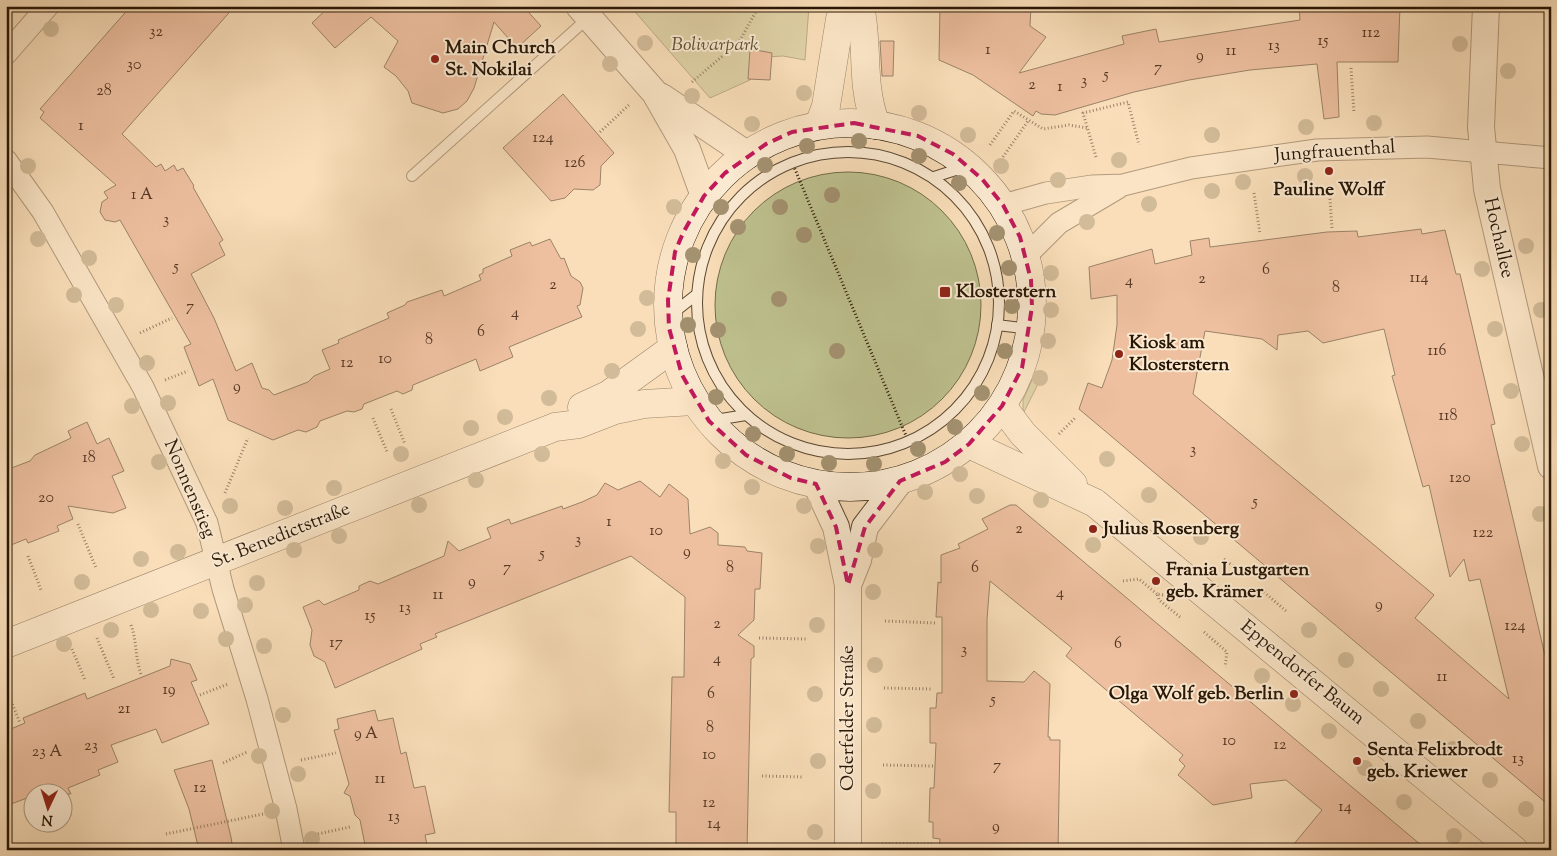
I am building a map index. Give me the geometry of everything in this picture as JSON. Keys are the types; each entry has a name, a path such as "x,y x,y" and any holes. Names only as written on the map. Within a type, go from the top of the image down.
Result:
{"main road":[{"path":"819,126 826,106 840,19 845,6"},
{"path":"860,6 863,21 866,95 876,125"},
{"path":"854,123 876,125 918,136 936,144 968,166 982,179 1003,205 1014,222 1027,255 1031,280 1031,329 1022,368 1002,406 969,444 945,462 900,481 859,488 816,484 791,478 746,455 702,411 682,375 673,348 668,317 670,280 675,252 686,226 704,196 725,173 748,155 779,138 819,126 854,123"},
{"name":"St. Benedictstraße","path":"555,427 574,411 614,390 673,348"},
{"name":"St. Benedictstraße","path":"6,644 555,427 580,424 615,410 644,404 702,411"},
{"name":"Eppendorfer Baum","path":"1002,406 1023,434 1088,499 1298,669 1514,850"},
{"name":"Eppendorfer Baum","path":"969,444 1088,499"}],"street":[{"path":"6,54 48,6"},
{"name":"Hochallee","path":"1486,6 1482,96 1482,152 1495,225 1551,466"},
{"path":"584,12 655,93 687,149 704,196"},
{"path":"655,93 748,155"},
{"name":"Jungfrauenthal","path":"1003,205 1046,193 1092,186 1123,185 1191,168 1317,150 1427,147 1551,158"},
{"name":"Nonnenstieg","path":"6,160 43,212 144,387 207,523 286,808 294,850"},
{"name":"Jungfrauenthal","path":"1027,255 1059,224 1123,185"},
{"name":"Oderfelder Straße","path":"848,585 858,560 865,527 900,481"},
{"name":"Oderfelder Straße","path":"816,484 836,527 848,585 848,850"}],"lane":[{"path":"412,176 584,12"},
{"path":"848,150 895,160 934,178 945,185 968,210 987,242 999,296 997,326 983,364 962,402 940,424 909,443 876,454 841,456 796,446 770,432 746,415 721,387 711,370 698,325 697,283 706,249 721,220 751,186 776,169 808,156 848,150"},
{"path":"934,178 968,166"},
{"path":"668,317 696,295"},
{"path":"997,326 1031,329"},
{"path":"702,411 746,415"}],"path":[{"path":"692,82 739,42 759,6"},
{"path":"1351,68 1354,114"},
{"path":"1096,158 1083,113 1128,102 1139,145"},
{"path":"600,132 630,104"},
{"path":"990,145 1014,111 1043,129 1069,125 1087,128"},
{"path":"1003,157 1028,121"},
{"path":"792,162 909,443"},
{"path":"1329,185 1332,228"},
{"path":"1254,193 1260,234"},
{"path":"140,333 172,318"},
{"path":"163,381 188,371"},
{"path":"392,410 405,444"},
{"path":"374,418 387,452"},
{"path":"225,493 248,438"},
{"path":"78,524 96,568"},
{"path":"28,556 41,590"},
{"path":"1224,559 1243,574"},
{"path":"1123,581 1139,578 1157,594 1159,600 1180,616"},
{"path":"1264,592 1286,611"},
{"path":"1157,594 1164,595"},
{"path":"6,597 8,602"},
{"path":"885,621 936,622"},
{"path":"131,625 136,638 137,663 141,674"},
{"path":"1204,632 1228,652 1225,667"},
{"path":"97,638 114,679"},
{"path":"758,638 806,638"},
{"path":"72,649 85,680"},
{"path":"200,695 233,682"},
{"path":"6,688 20,722"},
{"path":"884,688 932,689"},
{"path":"6,720 9,726"},
{"path":"223,763 252,749"},
{"path":"302,760 336,753"},
{"path":"883,765 934,766"},
{"path":"762,776 804,776"},
{"path":"166,834 266,814"},
{"path":"318,834 350,827"},
{"path":"882,844 932,844"}],"highlighted area":[{"path":"854,123 918,136 953,154 982,179 1003,205 1020,237 1031,280 1032,307 1022,368 1002,406 969,444 945,462 900,481 865,527 848,585 836,527 816,484 791,478 746,455 709,421 682,375 669,328 668,300 675,252 683,233 704,196 725,173 766,144 792,132"}],"green space":[{"name":"Bolivarpark","path":"630,6 809,6 805,60 783,56 751,58 750,80 710,98"},
{"path":"848,172 874,175 899,182 922,195 942,211 958,231 971,254 978,279 981,305 978,331 971,356 958,379 942,399 922,415 899,428 874,435 848,438 822,435 797,428 774,415 754,399 738,379 725,356 718,331 715,305 718,279 725,254 738,231 754,211 774,195 797,182 822,175"},
{"path":"1036,371 1043,374 1023,414 1023,400"}],"building":[{"path":"131,6 235,6 122,134 156,167 161,164 165,171 174,165 177,171 183,168 223,240 219,243 225,255 191,274 214,318 236,371 252,363 262,388 269,390 274,395 308,382 314,376 330,369 322,350 339,343 338,340 389,318 387,313 405,305 407,302 442,290 444,296 481,280 479,275 483,273 483,269 512,256 510,250 530,242 532,246 550,239 561,259 564,258 571,276 580,282 583,288 580,305 577,306 582,317 509,347 513,357 480,371 476,359 413,385 412,390 403,394 397,391 364,404 362,409 354,412 347,411 320,421 317,427 306,432 298,430 273,440 228,420 213,379 199,386 184,347 191,344 120,220 115,222 105,220 100,212 102,202 108,198 104,192 116,185 40,118 44,112 40,109"},
{"name":"Main Church St. Nokilai","path":"330,6 523,6 541,26 517,48 494,22 474,88 467,101 458,109 443,113 412,103 408,91 396,76 384,67 398,41 371,17 335,48 312,23"},
{"path":"940,6 1031,6 1030,26 1046,37 1019,73 1124,44 1122,36 1156,29 1159,42 1300,20 1299,6 1400,6 1398,62 1337,62 1339,117 1324,119 1317,64 1250,70 1189,80 1134,92 1055,115 1041,114 1036,111 1033,116 973,75 939,60"},
{"path":"880,41 894,41 893,76 882,76"},
{"path":"750,49 772,53 770,80 748,79"},
{"path":"563,94 614,153 601,166 600,185 593,190 574,189 565,198 551,201 503,148"},
{"path":"1421,229 1422,234 1445,230 1456,274 1460,274 1495,424 1491,425 1551,681 1551,807 1079,409 1088,383 1102,388 1112,360 1117,325 1117,295 1091,299 1089,267 1152,249 1155,264 1192,255 1190,241 1209,238 1210,247 1327,232 1357,231 1358,237","holes":["1384,329 1395,375 1392,376 1423,487 1429,485 1450,577 1464,559 1469,581 1480,579 1509,699 1415,618 1434,595 1193,394 1205,331 1262,339 1277,350 1278,335 1308,331 1323,343"]},
{"path":"87,422 97,444 109,438 124,471 112,476 126,508 113,513 68,506 73,519 57,526 59,531 28,543 26,539 11,545 6,534 6,470 30,461 35,455 71,438 68,431"},
{"path":"640,481 660,497 669,484 688,499 690,534 710,527 718,533 718,545 745,547 747,551 762,553 760,589 755,589 754,620 738,635 754,646 754,657 751,659 747,850 676,850 676,812 669,812 672,677 684,677 685,597 631,556 435,634 437,637 420,644 422,649 335,688 325,662 314,656 310,645 312,630 303,607 319,600 324,605 359,590 359,586 370,581 378,584 444,556 448,541 459,551 491,538 487,528 509,519 511,524 562,506 563,509 582,502 597,495 605,483 618,490"},
{"path":"1010,505 1016,505 1427,850 1289,850 1322,810 1286,780 1250,784 1252,798 1213,805 1178,775 1185,766 1179,760 1183,755 1066,656 1072,648 990,581 987,619 987,681 1024,682 1034,671 1050,684 1048,737 1050,737 1050,740 1060,740 1058,850 939,850 940,839 933,838 933,822 929,822 930,788 934,788 936,743 930,743 930,708 936,708 937,693 942,693 942,617 936,617 938,582 941,583 941,555 960,548 958,544 988,529 982,519"},
{"path":"171,659 190,664 197,680 191,682 209,724 162,743 156,729 111,745 118,762 98,770 100,775 72,786 72,784 22,784 22,800 6,806 6,731 25,723 23,718 85,693 87,699 170,666"},
{"path":"375,710 378,721 393,718 401,754 406,752 414,788 425,786 435,833 425,835 428,850 366,850 360,820 355,815 350,796 344,793 349,784 334,730 339,729 337,719"},
{"path":"212,760 233,850 199,850 189,809 174,770"}],"place":[{"name":"Main Church St. Nokilai","path":"435,59"},
{"name":"Pauline Wolff","path":"1329,171"},
{"name":"Klosterstern","path":"945,292"},
{"name":"Kiosk am Klosterstern","path":"1119,354"},
{"name":"Julius Rosenberg","path":"1093,529"},
{"name":"Frania Lustgarten geb. Krämer","path":"1156,581"},
{"name":"Olga Wolf geb. Berlin","path":"1294,694"},
{"name":"Senta Felixbrodt geb. Kriewer","path":"1357,761"}]}
